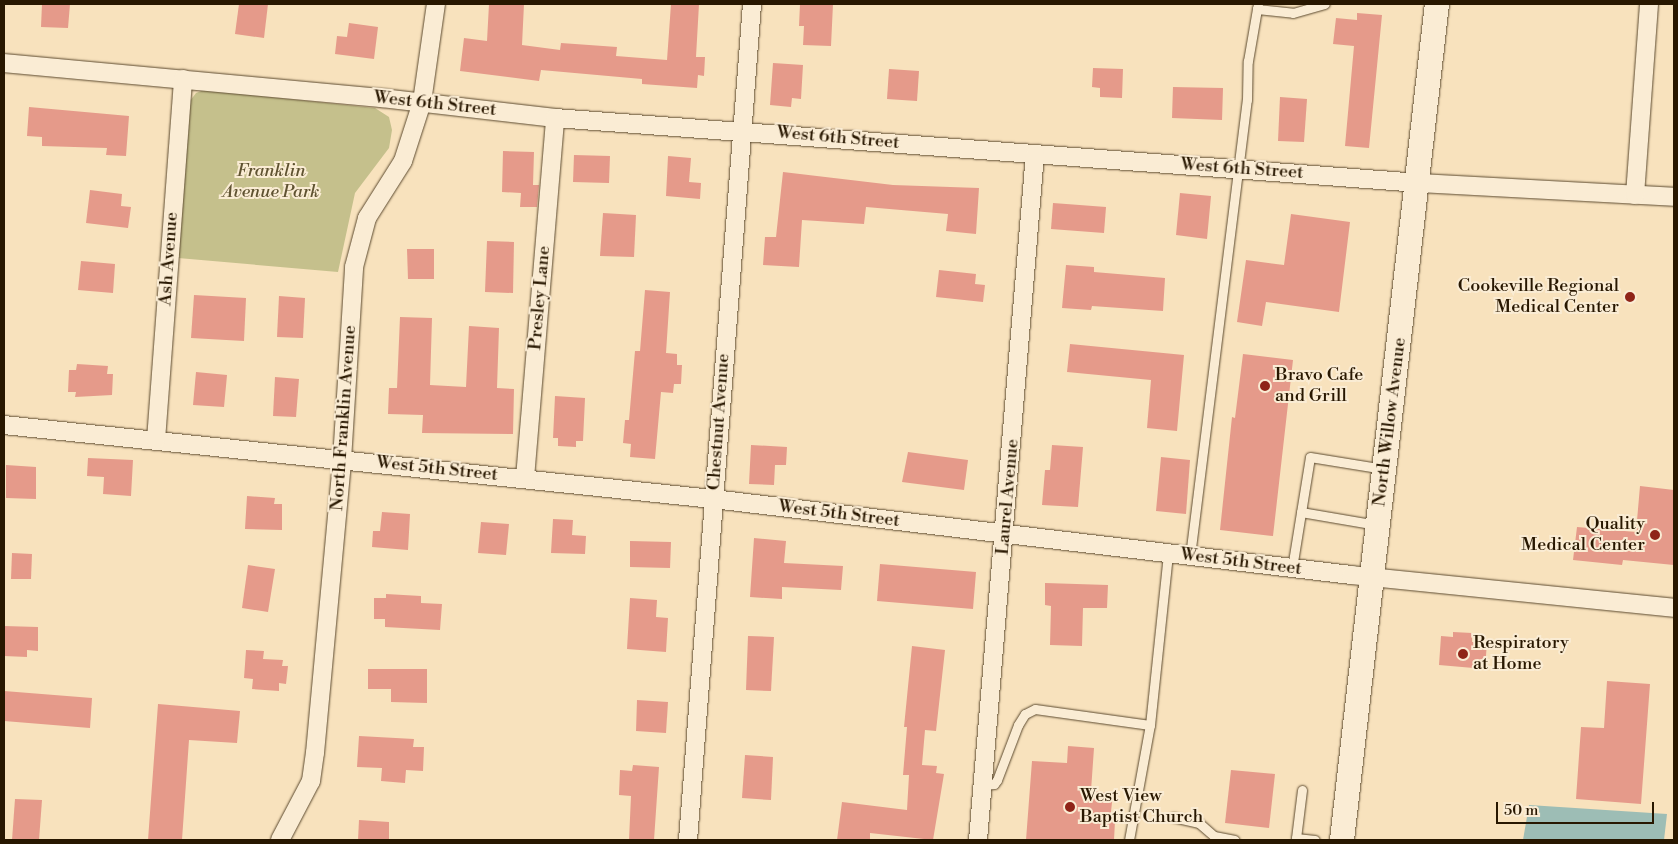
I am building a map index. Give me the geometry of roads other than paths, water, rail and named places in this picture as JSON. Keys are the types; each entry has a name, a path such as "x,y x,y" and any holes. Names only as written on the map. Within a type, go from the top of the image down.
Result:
{"main road":[{"name":"North Willow Avenue","path":"1342,840 1419,183 1438,4"}],"street":[{"name":"North Franklin Avenue","path":"280,840 311,781 342,460 354,267 366,218 403,161 422,102 436,4"},
{"name":"Chestnut Avenue","path":"688,840 752,4"},
{"path":"1635,195 1648,4"},
{"name":"West 6th Street","path":"4,63 422,102 554,118 741,130 1419,183 1674,198"},
{"name":"Ash Avenue","path":"156,440 183,79"},
{"name":"Presley Lane","path":"525,478 554,118"},
{"name":"Laurel Avenue","path":"978,840 1006,535 1035,154"},
{"name":"West 5th Street","path":"4,425 525,478 1372,578 1674,608"}],"lane":[{"path":"1190,556 1236,169 1258,6 1293,13 1326,4"},
{"path":"1292,568 1310,457 1385,469"},
{"path":"1301,512 1378,525"},
{"path":"1129,840 1150,725 1168,554"},
{"path":"983,785 994,784 997,780 1018,725 1025,714 1035,709 1150,725"},
{"path":"1302,790 1296,839 1315,840"},
{"path":"1173,817 1199,823 1214,836 1235,840"}],"water":[{"path":"1529,805 1667,814 1664,840 1523,840"}],"place":[{"name":"Cookeville Regional Medical Center","path":"1630,297"},
{"name":"Bravo Cafe and Grill","path":"1265,386"},
{"name":"Quality Medical Center","path":"1655,535"},
{"name":"Respiratory at Home","path":"1463,654"},
{"name":"West View Baptist Church","path":"1070,807"}],"park label":[{"name":"Franklin Avenue Park","path":"271,182"}]}
